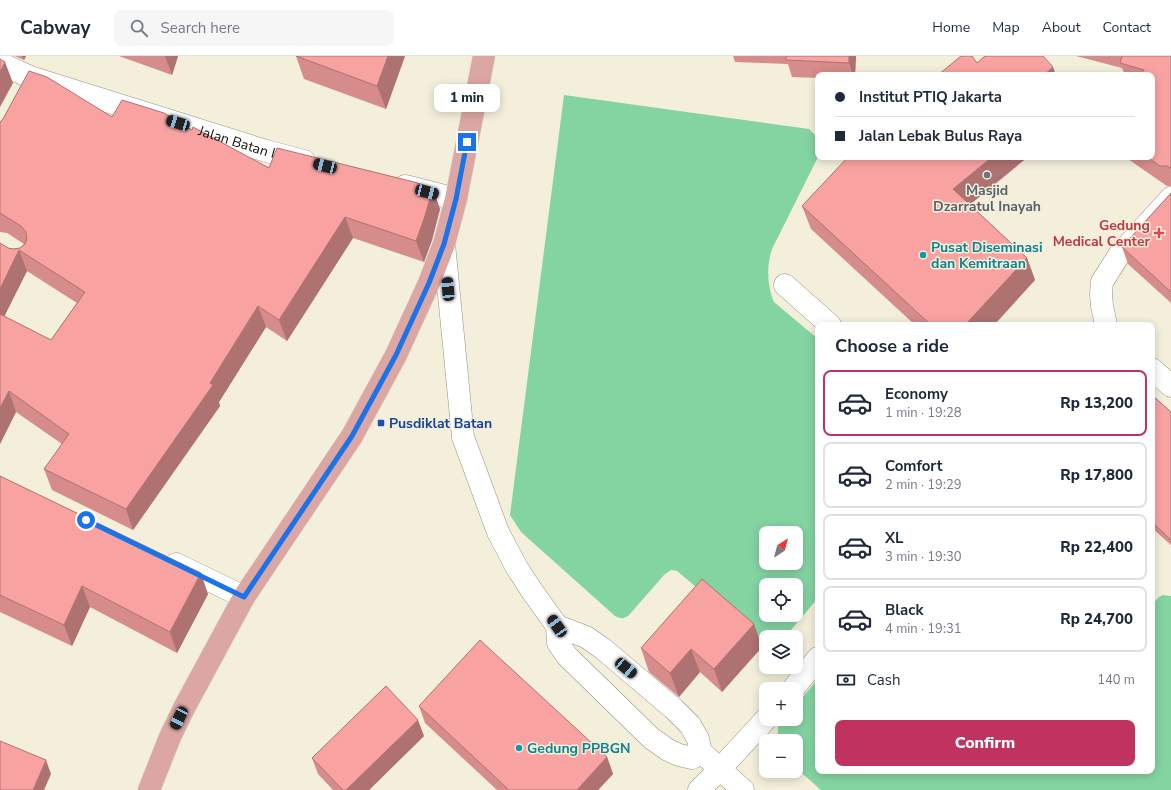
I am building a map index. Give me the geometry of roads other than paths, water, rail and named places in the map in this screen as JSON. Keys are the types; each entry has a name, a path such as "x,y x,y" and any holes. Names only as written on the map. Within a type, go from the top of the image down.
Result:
{"main road":[{"path":"149,790 170,737 184,708 244,597 352,436 396,355 429,283 444,244 456,199 484,56"}],"street":[{"name":"Jalan Batan I","path":"0,63 30,77 266,151 319,164"},
{"path":"20,96 30,77"},
{"path":"388,182 456,199"},
{"path":"1105,322 1102,306 1102,282 1119,255 1171,198"},
{"path":"444,244 463,437 498,532 517,568 557,626 558,643 567,656 651,738 668,750 679,755 692,758 701,752"},
{"path":"785,285 827,322"},
{"path":"1155,372 1171,386"},
{"path":"158,555 244,597"},
{"path":"557,626 586,637 602,648 674,709 690,725 698,739 701,752 743,790"},
{"path":"799,682 815,662"},
{"path":"699,790 760,726"}],"place":[{"name":"Masjid Dzarratul Inayah","path":"987,175"},
{"name":"Gedung Medical Center","path":"1159,233"},
{"name":"Pusat Diseminasi dan Kemitraan","path":"923,255"},
{"name":"Pusdiklat Batan","path":"381,423"},
{"name":"Gedung PPBGN","path":"519,748"}]}
